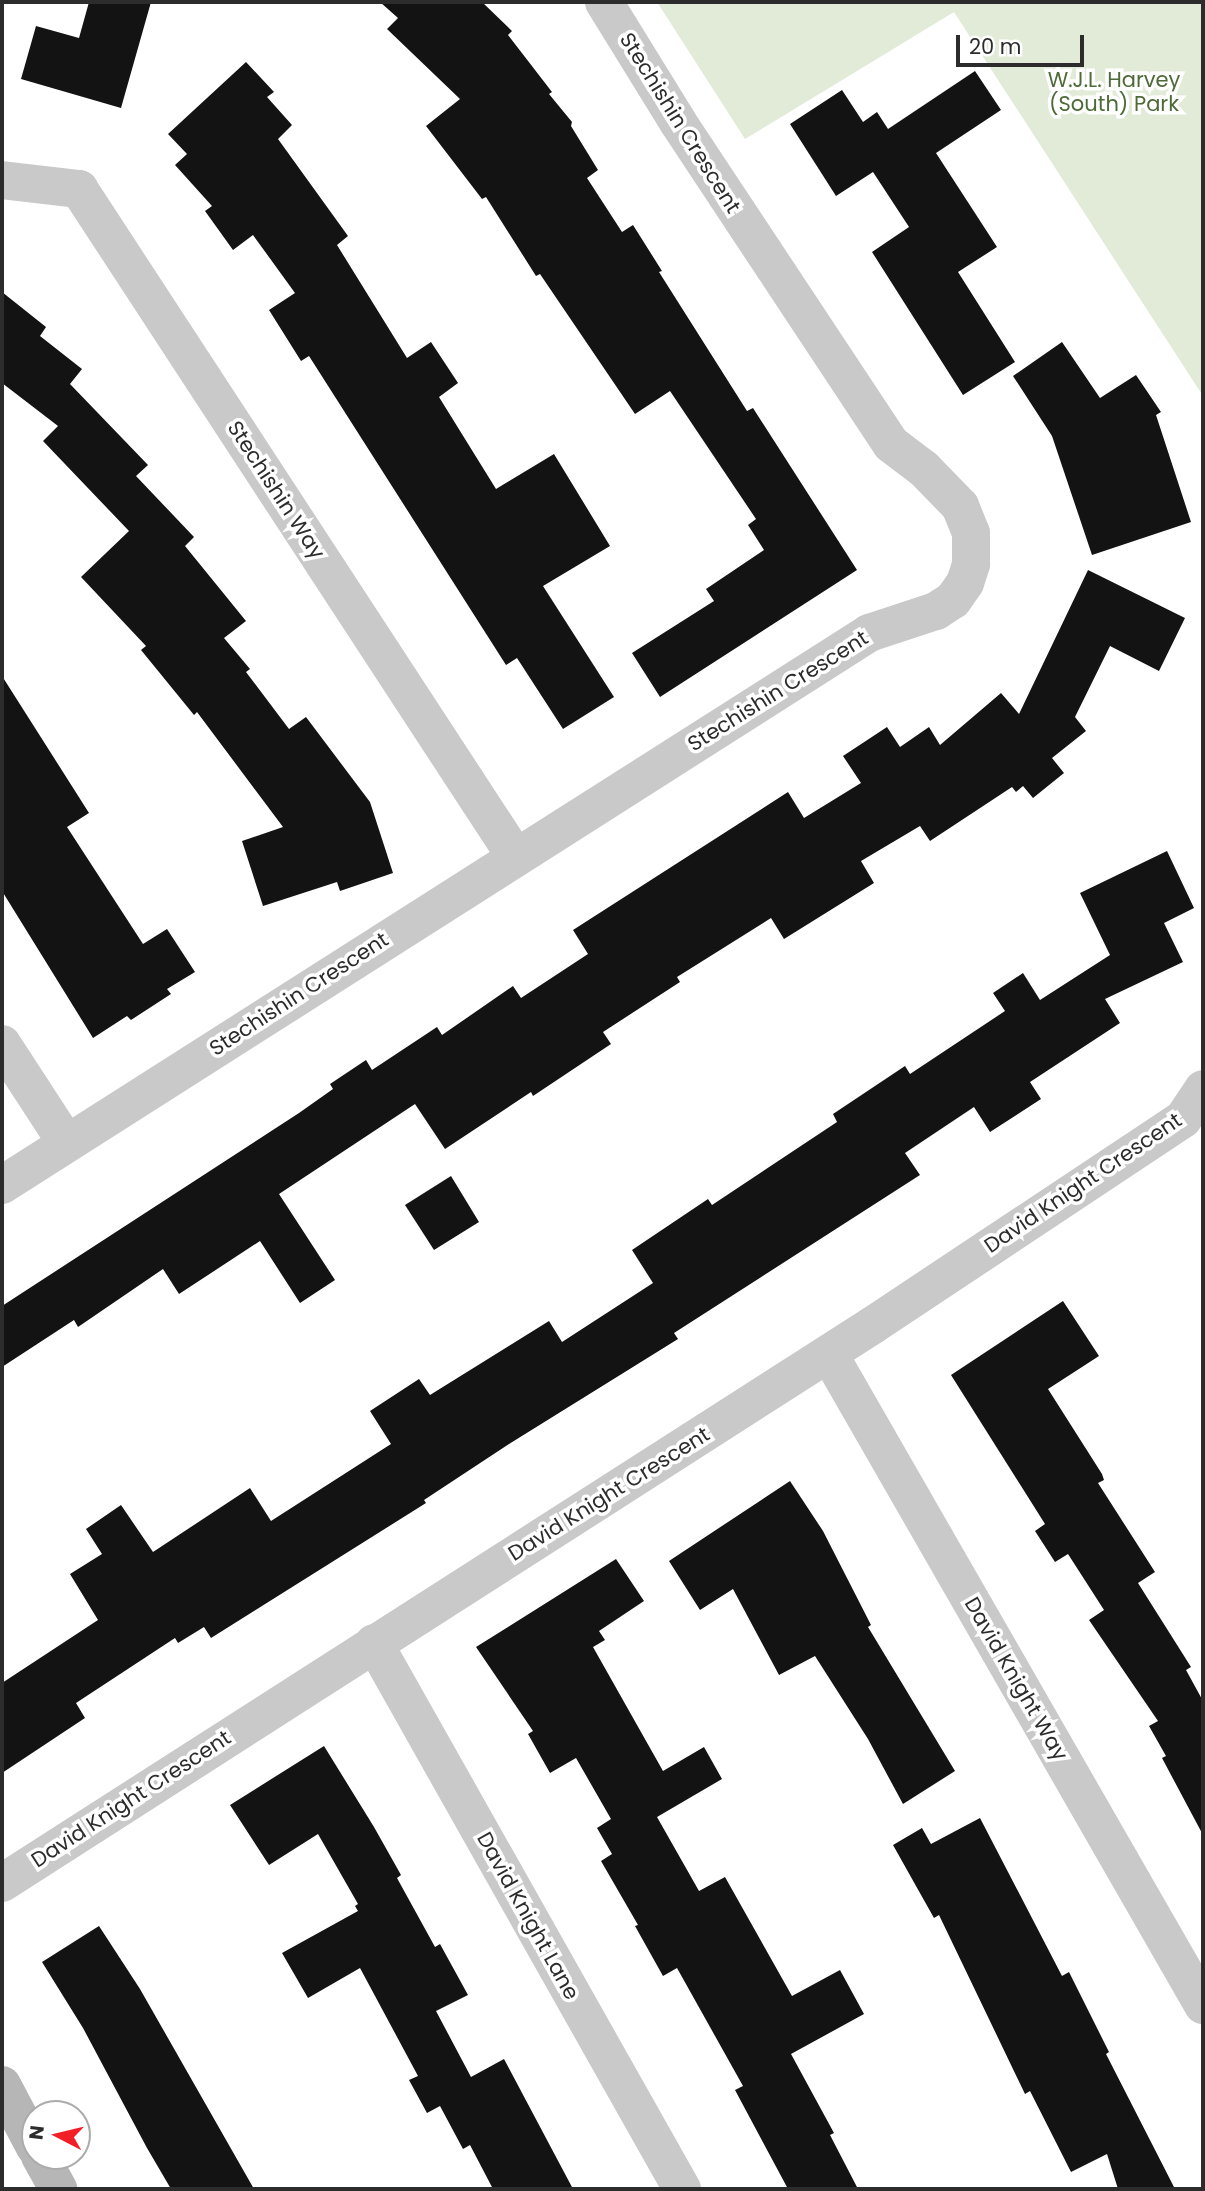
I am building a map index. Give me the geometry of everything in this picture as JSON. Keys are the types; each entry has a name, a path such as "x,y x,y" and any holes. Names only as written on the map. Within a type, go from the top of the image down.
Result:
{"street":[{"name":"Stechishin Crescent","path":"2,1185 869,633 910,621 953,600 965,583 971,564 971,533 960,506 925,469 891,444 678,122 604,2"},
{"name":"Stechishin Way","path":"2,180 79,189 515,856"},
{"path":"2,1044 66,1142"},
{"name":"David Knight Crescent","path":"2,1883 829,1354 1182,1119 1203,1090"},
{"name":"David Knight Way","path":"829,1354 1203,2004"},
{"name":"David Knight Lane","path":"374,1643 682,2189"},
{"path":"2,2085 21,2121"},
{"path":"48,2170 58,2189"}],"green space":[{"name":"W.J.L. Harvey (South) Park","path":"657,2 1203,2 1203,396 954,12 745,139"}],"building":[{"path":"89,2 151,2 121,108 21,79 36,26 79,38"},
{"path":"380,2 482,2 512,31 508,35 572,122 571,126 598,170 587,178 622,232 633,225 662,271 659,272 747,411 753,408 857,570 660,697 632,653 714,601 706,589 764,550 748,525 756,519 670,391 635,414 540,274 536,276 486,197 482,199 426,126 460,99 387,29 398,18"},
{"path":"246,62 274,92 267,97 292,125 278,139 348,236 337,245 407,358 431,342 458,383 439,397 496,489 554,454 610,546 543,586 614,697 563,729 517,658 506,665 309,356 301,361 269,310 295,293 253,235 233,250 205,211 212,206 175,165 187,154 168,134"},
{"path":"975,71 1001,110 936,153 997,247 958,272 1015,362 963,395 872,252 909,227 873,172 836,196 790,124 842,90 863,122 877,112 888,129"},
{"path":"2,292 46,327 40,336 82,369 70,384 148,465 136,476 194,537 185,546 246,621 224,638 250,669 246,672 289,729 306,717 370,802 393,873 340,891 337,882 263,906 242,841 283,827 197,712 194,715 141,650 146,646 81,577 129,531 43,441 58,426 2,383"},
{"path":"1062,342 1100,398 1136,375 1161,412 1156,415 1191,522 1092,555 1052,436 1013,376"},
{"path":"1088,570 1185,618 1159,671 1110,646 1075,717 1086,731 1052,758 1064,773 1033,798 1023,786 1016,792 1012,787 930,841 920,826 861,861 874,883 784,939 771,918 677,977 680,982 603,1032 611,1044 533,1096 531,1092 445,1149 415,1104 279,1194 335,1280 300,1303 260,1241 179,1294 163,1269 78,1327 74,1320 2,1367 2,1306 299,1113 333,1089 330,1084 366,1060 372,1070 437,1027 442,1035 513,986 521,998 588,954 573,930 788,792 804,818 861,783 843,756 887,727 900,747 929,727 940,745 1001,693 1019,714"},
{"path":"2,676 89,813 67,827 143,944 167,929 195,972 167,989 171,994 131,1020 127,1016 93,1038 2,891"},
{"path":"1167,851 1194,908 1164,923 1183,962 1105,999 1120,1023 1030,1082 1041,1099 990,1132 974,1107 905,1153 920,1175 674,1333 678,1339 509,1444 424,1500 426,1503 211,1638 204,1627 178,1643 175,1638 76,1703 85,1718 2,1773 2,1683 98,1620 70,1574 102,1554 86,1529 121,1505 153,1552 250,1488 271,1521 391,1444 370,1411 419,1379 430,1395 549,1321 562,1342 653,1283 632,1250 708,1199 712,1205 837,1122 833,1114 905,1066 910,1074 1005,1011 993,993 1023,973 1040,1000 1110,955 1080,893"},
{"path":"451,1176 479,1222 434,1250 405,1205"},
{"path":"1063,1301 1099,1356 1048,1389 1102,1474 1104,1480 1098,1483 1155,1572 1138,1583 1191,1667 1186,1670 1203,1701 1203,1835 1162,1758 1166,1756 1149,1726 1158,1721 1089,1620 1104,1610 1068,1554 1055,1562 1035,1531 1045,1524 951,1375"},
{"path":"790,1481 823,1531 871,1625 868,1627 955,1771 903,1804 868,1739 815,1656 779,1675 733,1589 700,1610 669,1561"},
{"path":"616,1559 644,1601 599,1631 605,1640 593,1647 663,1771 704,1747 722,1779 657,1817 699,1891 725,1877 792,1996 840,1970 864,2014 791,2054 834,2133 830,2135 858,2189 788,2189 735,2090 743,2086 677,1968 663,1976 635,1926 638,1925 601,1861 612,1854 597,1828 611,1819 576,1758 550,1773 528,1734 533,1731 476,1647"},
{"path":"324,1746 401,1875 397,1878 435,1947 440,1944 468,1995 436,2011 471,2077 504,2059 573,2189 493,2189 470,2145 463,2149 440,2106 427,2113 409,2080 418,2076 360,1968 308,1998 282,1953 358,1911 355,1906 358,1904 318,1834 269,1865 230,1805"},
{"path":"980,1818 1062,1976 1069,1972 1109,2052 1106,2054 1175,2189 1118,2189 1107,2154 1071,2172 1030,2091 1025,2094 939,1915 934,1918 893,1845 922,1828 931,1844"},
{"path":"99,1926 140,1989 254,2189 171,2189 83,2028 42,1962"}]}
